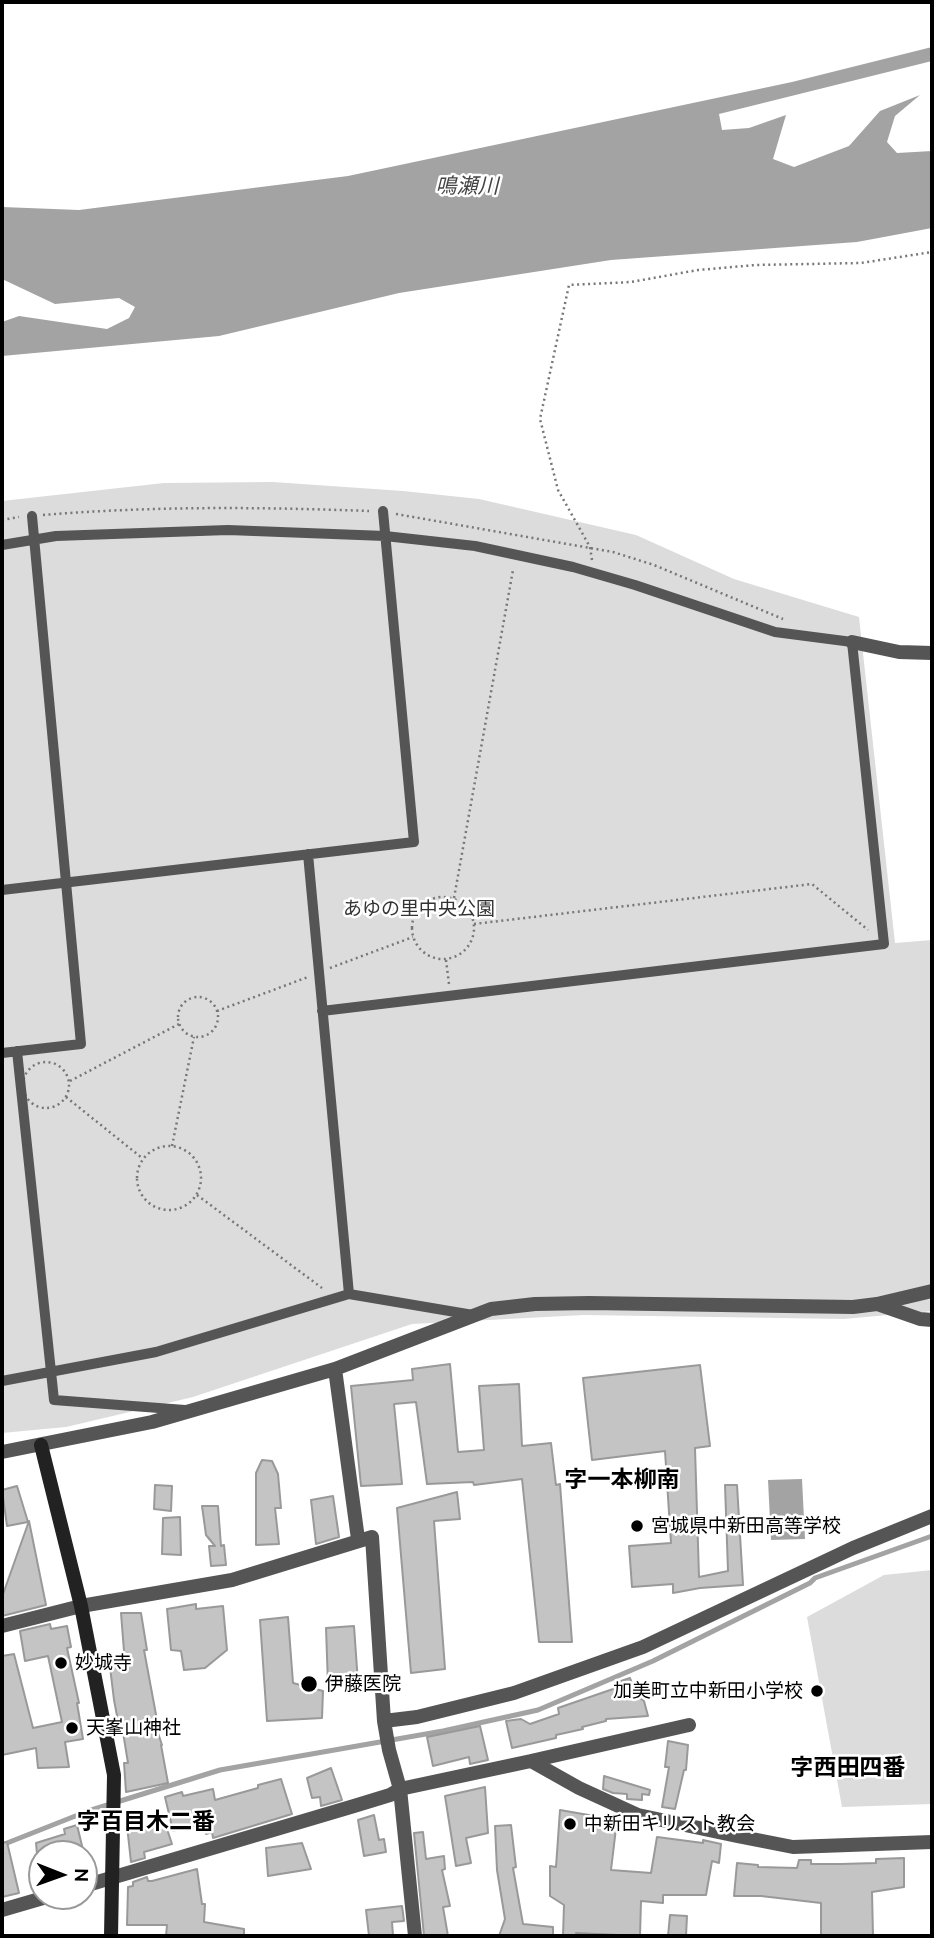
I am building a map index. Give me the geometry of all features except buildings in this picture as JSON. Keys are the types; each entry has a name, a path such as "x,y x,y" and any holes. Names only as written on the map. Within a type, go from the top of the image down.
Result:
{"street":[{"path":"852,642 899,652 932,653"},
{"path":"2,1452 152,1422 335,1369 491,1309 535,1304 853,1307 932,1291"},
{"path":"877,1304 920,1320 932,1320"},
{"path":"335,1369 358,1539"},
{"path":"41,1445 81,1606 114,1775 111,1936"},
{"path":"385,1724 514,1693 643,1647 853,1548 932,1516"},
{"path":"2,1626 81,1606 232,1580 372,1536 385,1724 400,1789 415,1936"},
{"path":"98,1882 354,1807 400,1789 689,1726"},
{"path":"531,1761 579,1788 638,1815 737,1836 793,1847 932,1842"},
{"path":"2,1910 28,1902"}],"lane":[{"path":"2,890 414,842 383,511"},
{"path":"2,1053 81,1044 32,516"},
{"path":"2,545 138,531 228,530 385,536 475,546 593,573 775,632 852,642 884,944 323,1012"},
{"path":"308,855 349,1294"},
{"path":"17,1051 54,1400 190,1410"},
{"path":"2,1381 156,1352 349,1294 477,1315"}],"path":[{"path":"593,573 590,547 558,490 540,419 569,285 631,282 698,270 755,265 861,263 932,252"},
{"path":"2,520 109,510 257,507 383,511 590,547 654,565 789,621"},
{"path":"454,898 513,570"},
{"path":"474,923 812,884 884,944"},
{"path":"434,897 454,898 469,911 474,923 471,942 456,957 446,960 425,954 412,937 411,928 418,908 434,897"},
{"path":"446,960 450,996"},
{"path":"198,996 210,1000 217,1011 217,1025 208,1035 194,1037 182,1030 179,1024 178,1011 186,1001 198,996"},
{"path":"69,1082 179,1024"},
{"path":"172,1146 194,1037"},
{"path":"49,1062 62,1069 69,1082 66,1097 53,1107 38,1107 26,1097 23,1082 29,1069 49,1062"},
{"path":"66,1097 144,1159"},
{"path":"172,1146 182,1149 198,1163 201,1185 197,1195 181,1208 161,1209 152,1205 139,1189 137,1179 144,1159 151,1152 172,1146"},
{"path":"197,1195 336,1299"}],"green space":[{"name":"あゆの里中央公園","path":"273,482 479,499 636,535 734,579 859,617 895,943 932,940 932,1311 844,1319 584,1315 412,1324 193,1397 66,1427 2,1433 2,501 164,483"},
{"path":"932,1570 932,1804 842,1807 807,1617 884,1575"}],"water":[{"name":"鳴瀬川","path":"932,47 932,61 719,114 722,130 749,128 786,115 773,159 794,167 849,146 880,111 920,95 895,116 887,142 897,153 932,151 932,228 857,242 611,260 399,293 219,336 2,356 2,322 19,316 107,329 129,318 135,307 119,298 55,304 2,279 2,207 79,210 348,176 792,82"},
{"path":"802,1479 805,1539 771,1540 768,1480"}],"waterway":[{"path":"2,1845 88,1811 220,1770 443,1731 538,1710 653,1661 810,1583 815,1578 932,1536"}],"place":[{"name":"宮城県中新田高等学校","path":"637,1526"},
{"name":"妙城寺","path":"61,1663"},
{"name":"伊藤医院","path":"309,1684"},
{"name":"加美町立中新田小学校","path":"817,1691"},
{"name":"天峯山神社","path":"72,1728"},
{"name":"中新田キリスト教会","path":"570,1824"}],"district":[{"name":"字一本柳南","path":"622,1479"},
{"name":"字西田四番","path":"848,1767"},
{"name":"字百目木二番","path":"146,1821"}]}
